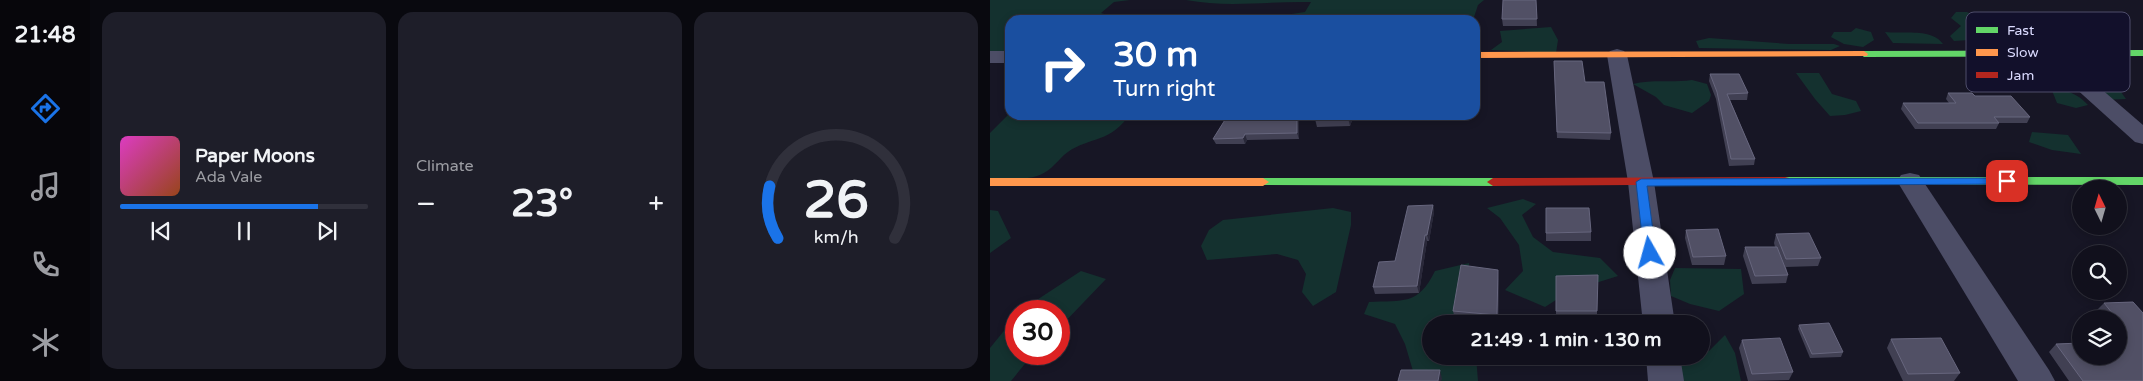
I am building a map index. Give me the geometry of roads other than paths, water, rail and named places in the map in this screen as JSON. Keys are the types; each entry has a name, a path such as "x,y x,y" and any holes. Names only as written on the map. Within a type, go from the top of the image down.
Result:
{"street":[{"path":"2130,53 2143,53"},
{"path":"1480,55 1966,54"},
{"path":"1617,55 1641,182 1658,315"},
{"path":"990,57 1005,57"},
{"path":"2092,92 2143,137"},
{"path":"1910,181 2037,381"},
{"path":"990,182 2143,181"},
{"path":"1664,365 1666,381"}]}
